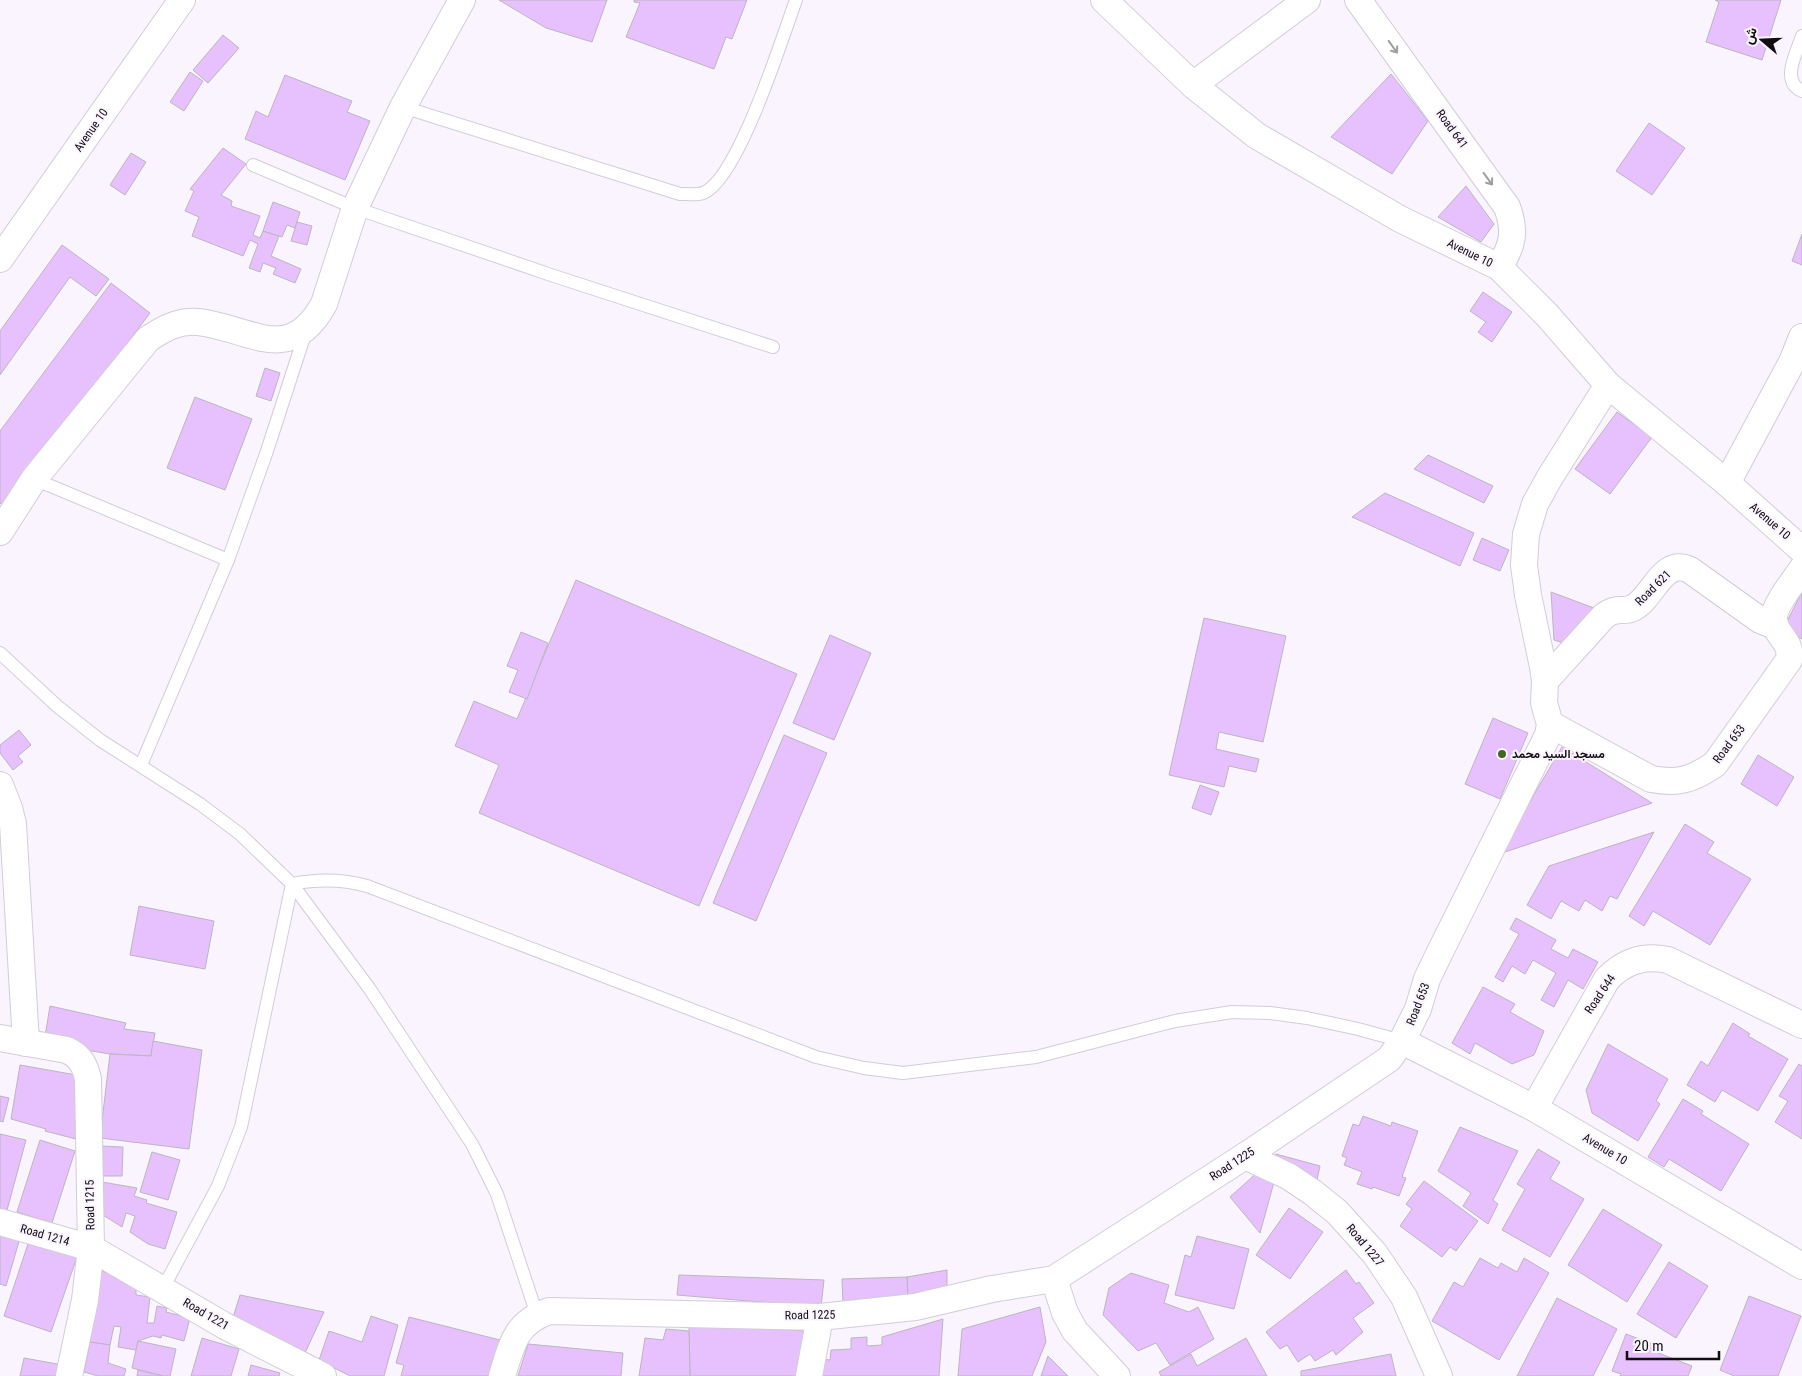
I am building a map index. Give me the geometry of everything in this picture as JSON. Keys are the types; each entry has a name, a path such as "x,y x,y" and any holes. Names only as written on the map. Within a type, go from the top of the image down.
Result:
{"street":[{"name":"Avenue 10","path":"0,259 182,0"},
{"path":"2,523 34,479 136,352 148,339 163,329 180,323 197,322 279,340 294,337 306,329 316,318 324,304 354,208 403,107 462,0"},
{"name":"Avenue 10","path":"1104,0 1193,86 1266,141 1400,219 1499,266 1547,315 1608,385 1727,483 1802,550"},
{"path":"1193,86 1307,0"},
{"name":"Road 641","path":"1365,3 1507,207 1512,219 1513,232 1511,244 1499,266"},
{"path":"1727,483 1792,362 1802,337"},
{"name":"Road 653","path":"1402,1041 1418,1009 1427,979 1544,746 1550,724 1544,704 1545,681 1543,667 1524,565 1526,534 1535,504 1608,385"},
{"name":"Road 621","path":"1545,681 1604,616 1613,610 1628,610 1636,606 1666,573 1675,567 1690,570 1760,620 1775,626"},
{"path":"1775,626 1775,612 1802,569"},
{"name":"Road 653","path":"1550,724 1651,779 1668,782 1685,780 1701,774 1714,764 1789,660 1789,648 1775,626"},
{"path":"0,785 13,824 26,1043"},
{"name":"Road 644","path":"1534,1108 1599,990 1612,974 1628,962 1641,958 1655,957 1668,960 1799,1015"},
{"name":"Road 1215","path":"0,1038 67,1050 80,1058 84,1064 88,1079 90,1248 85,1300 69,1376"},
{"name":"Avenue 10","path":"1402,1041 1534,1108 1802,1266"},
{"name":"Road 1225","path":"537,1315 549,1311 562,1310 820,1316 915,1307 992,1289 1054,1279 1245,1156 1341,1090 1367,1075 1389,1059 1402,1041"},
{"name":"Road 1227","path":"1245,1156 1288,1176 1312,1192 1337,1212 1375,1254 1404,1297 1439,1376"},
{"name":"Road 1214","path":"0,1222 90,1248"},
{"name":"Road 1221","path":"90,1248 225,1326 323,1376"},
{"path":"1054,1279 1075,1331 1117,1376"},
{"path":"502,1376 518,1331 537,1315"},
{"path":"809,1376 820,1316"}],"lane":[{"path":"403,107 680,194 703,193 719,181 734,158 750,122 796,0"},
{"path":"1802,36 1790,74 1792,82 1802,91"},
{"path":"253,165 354,208 554,276 773,347"},
{"path":"141,765 228,560 266,454 306,329"},
{"path":"34,479 228,560"},
{"path":"0,653 57,706 100,740 200,804 240,834 292,884 369,988 472,1144 497,1194 537,1315"},
{"path":"292,884 322,880 353,882 368,886 816,1057 864,1068 903,1073 1036,1057 1175,1021 1232,1012 1270,1013 1307,1018 1402,1041"},
{"path":"162,1290 218,1186 241,1126 292,884"}],"building":[{"path":"499,0 607,0 592,42 546,28"},
{"path":"634,0 747,0 732,39 726,37 714,69 626,37 640,3 634,2"},
{"path":"1715,0 1781,0 1762,60 1706,42 1719,2"},
{"path":"223,35 239,48 208,83 193,70"},
{"path":"190,72 203,81 184,111 170,102"},
{"path":"1391,74 1428,121 1392,174 1331,137"},
{"path":"285,75 352,101 347,112 370,121 345,180 245,139 256,111 268,117"},
{"path":"1649,123 1685,148 1652,195 1616,171"},
{"path":"223,148 246,164 221,195 232,201 231,206 260,216 253,235 260,238 263,231 279,236 271,256 301,269 295,283 273,274 276,268 263,263 260,272 249,268 258,244 250,240 243,256 192,236 199,217 185,211 194,191 190,189"},
{"path":"131,153 146,162 125,195 110,185"},
{"path":"1466,186 1494,224 1481,242 1438,217"},
{"path":"273,202 300,212 295,228 287,225 282,237 263,231"},
{"path":"297,222 312,226 307,245 291,241"},
{"path":"1802,234 1802,265 1792,261"},
{"path":"62,245 109,279 96,296 70,277 0,375 0,331"},
{"path":"111,283 150,313 4,507 0,503 0,431"},
{"path":"1483,292 1512,312 1492,342 1478,332 1486,322 1470,311"},
{"path":"265,368 280,373 271,401 256,396"},
{"path":"195,397 252,419 225,490 167,468"},
{"path":"1617,412 1652,437 1610,494 1575,469"},
{"path":"1428,455 1493,486 1484,503 1414,469"},
{"path":"1385,493 1474,533 1460,566 1352,517"},
{"path":"1482,538 1509,550 1500,571 1473,560"},
{"path":"576,580 797,674 699,906 479,813 499,765 455,746 474,701 517,719"},
{"path":"1551,592 1602,611 1572,646 1554,640"},
{"path":"1802,594 1802,639 1783,629"},
{"path":"1204,618 1286,636 1263,742 1219,732 1216,749 1259,759 1256,772 1229,766 1224,787 1169,775"},
{"path":"521,632 548,643 527,699 509,692 518,670 507,666"},
{"path":"830,635 871,653 834,740 793,723"},
{"path":"1493,718 1528,733 1500,799 1465,784"},
{"path":"19,730 31,745 18,756 23,762 13,770 0,753 0,745"},
{"path":"784,735 827,753 756,921 713,903"},
{"path":"1562,747 1652,803 1499,854"},
{"path":"1758,755 1794,777 1777,806 1741,784"},
{"path":"1200,785 1219,792 1211,815 1192,808"},
{"path":"1685,824 1714,842 1707,853 1751,879 1710,945 1653,911 1644,926 1629,916"},
{"path":"1654,832 1617,899 1610,896 1602,911 1585,900 1579,911 1561,901 1551,919 1527,905 1549,866"},
{"path":"139,906 214,921 205,969 130,955"},
{"path":"1516,918 1556,940 1551,949 1568,958 1573,949 1598,962 1583,989 1568,980 1554,1007 1541,1000 1556,973 1533,960 1525,974 1512,966 1503,982 1495,977 1519,934 1510,929"},
{"path":"1483,987 1515,1004 1510,1012 1544,1031 1534,1055 1512,1064 1475,1043 1470,1054 1452,1043"},
{"path":"50,1006 126,1023 124,1029 155,1033 151,1056 110,1054 44,1043"},
{"path":"1733,1023 1750,1034 1748,1036 1788,1059 1758,1111 1722,1090 1715,1102 1687,1085 1701,1061 1708,1066"},
{"path":"153,1041 202,1050 189,1149 100,1138 110,1054 151,1056"},
{"path":"1608,1044 1668,1079 1656,1101 1660,1104 1638,1141 1592,1113 1586,1090"},
{"path":"1799,1064 1802,1066 1802,1139 1775,1122 1788,1101 1779,1096"},
{"path":"20,1065 82,1076 76,1139 11,1119"},
{"path":"0,1096 9,1098 3,1122 0,1121"},
{"path":"1683,1099 1703,1111 1701,1114 1749,1144 1721,1191 1669,1159 1664,1167 1648,1157"},
{"path":"1363,1116 1391,1126 1392,1122 1418,1131 1402,1177 1406,1178 1399,1196 1373,1187 1372,1189 1357,1184 1362,1172 1344,1165 1347,1158 1342,1156 1353,1124 1359,1126"},
{"path":"1460,1127 1518,1151 1493,1200 1498,1204 1488,1224 1463,1206 1471,1193 1438,1171"},
{"path":"0,1134 26,1140 6,1214 0,1212"},
{"path":"40,1140 75,1151 52,1223 17,1212"},
{"path":"100,1146 123,1147 122,1176 99,1176"},
{"path":"1538,1149 1560,1162 1550,1179 1584,1199 1550,1257 1502,1230 1525,1189 1517,1184"},
{"path":"152,1152 180,1160 168,1200 140,1192"},
{"path":"1276,1154 1320,1166 1317,1180 1272,1168"},
{"path":"1260,1170 1276,1175 1260,1233 1230,1197"},
{"path":"96,1181 137,1188 134,1196 147,1200 146,1203 177,1212 165,1249 148,1244 130,1232 135,1216 126,1213 122,1227 95,1210"},
{"path":"1424,1181 1478,1221 1456,1251 1450,1247 1442,1257 1400,1226 1412,1209 1406,1204"},
{"path":"1289,1208 1323,1232 1290,1279 1256,1255"},
{"path":"1603,1209 1662,1245 1627,1302 1568,1265"},
{"path":"0,1232 20,1238 6,1286 0,1284"},
{"path":"1197,1236 1249,1249 1234,1309 1175,1295 1185,1255 1191,1257"},
{"path":"29,1241 77,1257 51,1332 4,1316"},
{"path":"1480,1258 1498,1268 1501,1263 1517,1272 1524,1258 1549,1273 1499,1360 1432,1321 1454,1282 1463,1287"},
{"path":"1669,1262 1708,1286 1676,1338 1637,1314"},
{"path":"947,1270 947,1294 908,1298 907,1277"},
{"path":"1346,1270 1356,1284 1359,1282 1374,1303 1353,1318 1363,1332 1336,1355 1333,1350 1315,1361 1310,1354 1298,1362 1287,1345 1280,1349 1266,1332"},
{"path":"101,1271 128,1278 136,1286 136,1295 150,1297 147,1323 154,1323 157,1306 167,1308 166,1312 190,1318 184,1341 162,1335 161,1338 153,1336 138,1341 136,1350 118,1347 121,1327 114,1326 110,1345 90,1342"},
{"path":"1131,1273 1169,1285 1164,1303 1189,1312 1198,1307 1214,1339 1170,1365 1156,1343 1138,1351 1103,1315 1109,1288"},
{"path":"679,1275 824,1280 821,1307 677,1295"},
{"path":"907,1277 908,1298 843,1304 842,1279"},
{"path":"240,1295 324,1312 305,1353 230,1327"},
{"path":"1749,1296 1801,1316 1778,1376 1734,1376 1720,1370"},
{"path":"1557,1298 1617,1329 1593,1376 1517,1376"},
{"path":"1040,1307 1046,1342 1032,1376 958,1376 962,1329"},
{"path":"371,1316 398,1325 384,1376 350,1376 319,1360 329,1331 362,1342"},
{"path":"409,1317 504,1341 495,1376 401,1376 404,1365 396,1363"},
{"path":"943,1319 939,1376 820,1376 821,1359 830,1360 831,1350 851,1349 851,1338 867,1337 867,1346 882,1345 882,1337"},
{"path":"719,1323 805,1331 802,1376 690,1376 689,1325"},
{"path":"666,1329 689,1331 690,1376 639,1376 645,1338 663,1340"},
{"path":"1626,1334 1658,1346 1656,1352 1692,1366 1688,1376 1620,1376 1621,1374 1612,1371"},
{"path":"202,1338 239,1349 231,1376 191,1376"},
{"path":"1246,1338 1267,1376 1161,1376 1159,1372 1191,1354 1197,1366"},
{"path":"138,1341 176,1349 170,1376 132,1368"},
{"path":"90,1342 110,1345 108,1363 126,1369 124,1376 98,1376 84,1372"},
{"path":"528,1344 623,1353 621,1376 518,1376"},
{"path":"1391,1354 1396,1376 1301,1376 1301,1371"},
{"path":"1048,1356 1068,1376 1041,1376"},
{"path":"24,1358 63,1365 61,1376 20,1376"},
{"path":"251,1365 280,1373 279,1376 248,1376"},
{"path":"138,1370 163,1376 137,1376"}],"place":[{"name":"مسجد السيد محمد","path":"1502,754"}]}
